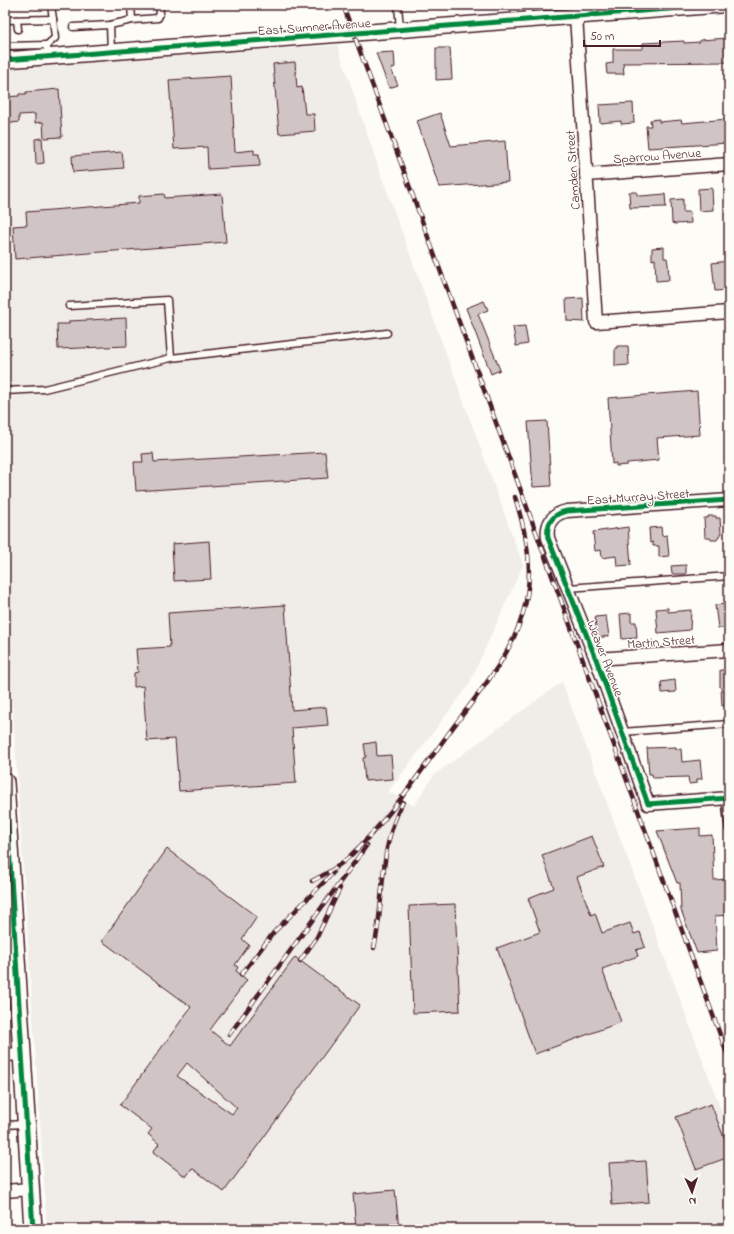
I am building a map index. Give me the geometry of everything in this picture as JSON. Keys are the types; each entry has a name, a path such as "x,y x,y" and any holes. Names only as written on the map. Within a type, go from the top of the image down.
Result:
{"main road":[{"path":"5,782 9,918 22,1054 33,1229"}],"street":[{"name":"East Sumner Avenue","path":"6,48 47,51 111,52 529,20 664,7 720,5"},
{"name":"Camden Street","path":"576,16 596,322 729,312"},
{"name":"Sparrow Avenue","path":"586,175 729,164"},
{"name":"East Murray Street","path":"551,520 567,511 729,500"},
{"name":"Weaver Avenue","path":"551,520 547,531 548,538 596,660 648,804 727,798"},
{"name":"Martin Street","path":"596,660 729,650"},
{"path":"5,1055 22,1054"},
{"path":"5,1191 30,1190"}],"lane":[{"path":"6,48 35,45 47,51 55,38 51,5"},
{"path":"131,5 132,20"},
{"path":"73,27 110,25 132,20 158,18 159,5"},
{"path":"398,5 400,30"},
{"path":"527,5 529,20"},
{"path":"5,20 53,19"},
{"path":"17,20 18,29"},
{"path":"32,20 33,27"},
{"path":"110,25 111,52"},
{"path":"19,38 20,46"},
{"path":"34,38 35,45"},
{"path":"69,306 167,300 171,358"},
{"path":"5,391 44,389 171,358 387,333"},
{"path":"568,588 729,576"},
{"path":"622,732 729,724"},
{"path":"727,798 729,830"},
{"path":"5,1125 26,1124"}],"shaded area":[{"path":"337,45 381,175 523,565 468,686 388,792 414,806 434,775 562,682 729,1131 729,1228 47,1229 5,591 5,67"}],"building":[{"path":"729,38 729,62 623,63 624,74 607,74 606,64 613,63 613,49 643,49 643,43 684,41 684,43 700,42 700,40"},
{"path":"436,48 450,48 452,79 436,80"},
{"path":"394,52 395,67 391,69 398,85 389,88 376,53"},
{"path":"295,62 297,88 302,87 305,114 314,114 315,131 279,134 273,64"},
{"path":"231,76 235,152 254,150 254,154 259,154 260,166 208,169 207,147 174,149 169,80"},
{"path":"59,89 62,137 44,138 43,122 35,123 35,114 19,115 19,122 5,124 5,97 19,96 19,94 26,94 26,92"},
{"path":"633,103 634,123 621,124 621,121 600,123 599,105"},
{"path":"440,113 451,146 505,141 508,182 439,187 417,121"},
{"path":"659,119 659,122 681,120 682,123 728,119 729,143 648,148 646,126 651,126 650,120"},
{"path":"42,138 44,163 36,164 35,139"},
{"path":"122,152 124,168 73,172 72,156"},
{"path":"712,188 713,210 699,211 698,189"},
{"path":"629,192 637,192 637,195 641,196 665,194 666,207 630,208"},
{"path":"164,194 165,198 222,194 226,242 15,259 13,226 27,225 26,212 139,203 139,196"},
{"path":"683,199 683,212 690,212 691,223 672,223 671,200"},
{"path":"664,247 664,258 667,258 669,280 656,281 655,259 652,260 652,248"},
{"path":"728,261 729,290 715,291 712,263"},
{"path":"583,298 584,322 567,321 566,299"},
{"path":"484,301 488,310 478,314 500,370 491,374 466,308"},
{"path":"126,318 127,346 58,349 57,324 69,324 69,321"},
{"path":"525,326 528,344 516,346 513,327"},
{"path":"617,346 628,346 629,365 615,366 615,348 617,348"},
{"path":"697,391 700,435 657,438 659,460 627,463 627,465 616,466 616,463 612,464 608,398"},
{"path":"547,421 551,486 533,487 528,422"},
{"path":"325,452 328,478 136,491 134,462 143,462 142,454 153,453 154,462"},
{"path":"708,516 716,516 716,518 720,518 721,533 717,540 705,538 704,518 708,518"},
{"path":"628,527 631,565 617,566 616,556 602,558 601,550 595,551 593,532"},
{"path":"661,527 662,536 667,535 669,556 659,557 659,546 653,546 653,542 650,543 649,528"},
{"path":"209,541 211,579 174,581 172,544"},
{"path":"686,565 686,574 672,574 671,566"},
{"path":"726,604 727,628 718,628 715,605"},
{"path":"285,605 292,710 326,707 328,725 292,728 296,783 179,791 175,739 147,741 143,686 134,687 134,673 138,672 136,649 170,647 168,613"},
{"path":"668,608 668,612 691,610 690,630 658,633 656,609"},
{"path":"631,613 631,622 636,622 637,638 622,639 620,614"},
{"path":"606,616 609,636 597,638 595,617"},
{"path":"720,670 728,670 729,705 722,706"},
{"path":"675,680 676,692 662,693 661,682"},
{"path":"376,742 377,756 391,755 393,779 365,781 363,758 366,757 364,744"},
{"path":"676,747 676,749 681,749 682,762 700,760 702,779 697,779 697,783 689,784 688,777 653,778 652,774 649,774 647,748"},
{"path":"700,828 700,836 712,835 714,880 726,879 728,915 715,916 717,951 697,953 681,910 680,883 677,883 657,831"},
{"path":"592,836 604,867 577,877 591,915 595,913 602,933 630,923 634,934 640,932 645,947 636,950 638,956 602,969 621,1022 535,1054 497,948 540,932 528,898 554,888 542,855"},
{"path":"167,849 257,917 242,939 249,945 235,965 238,967 236,971 247,980 210,1030 230,1046 295,957 360,1005 224,1192 192,1168 186,1177 153,1152 159,1144 148,1134 152,1129 120,1105 191,1007 102,941","holes":["187,1063 237,1108 232,1114 177,1076"]},
{"path":"455,904 460,1011 413,1013 409,906"},
{"path":"711,1104 729,1151 729,1157 696,1169 676,1117"},
{"path":"646,1161 649,1202 612,1205 609,1163"},
{"path":"395,1190 399,1229 356,1229 353,1194"}],"railway":[{"path":"343,5 729,1059"},
{"path":"312,881 346,860 392,810 484,686 511,644 518,629 527,598 529,569 526,540 515,497"},
{"path":"374,948 378,929 383,874 389,838 403,802"},
{"path":"229,1035 367,845"},
{"path":"241,975 274,932 333,873"},
{"path":"300,961 317,937 340,888"}],"cycle path":[{"path":"5,60 720,5"},
{"path":"729,500 567,511 554,517 548,528 548,538 596,659 648,804 729,798"},
{"path":"5,782 33,1229"}]}
